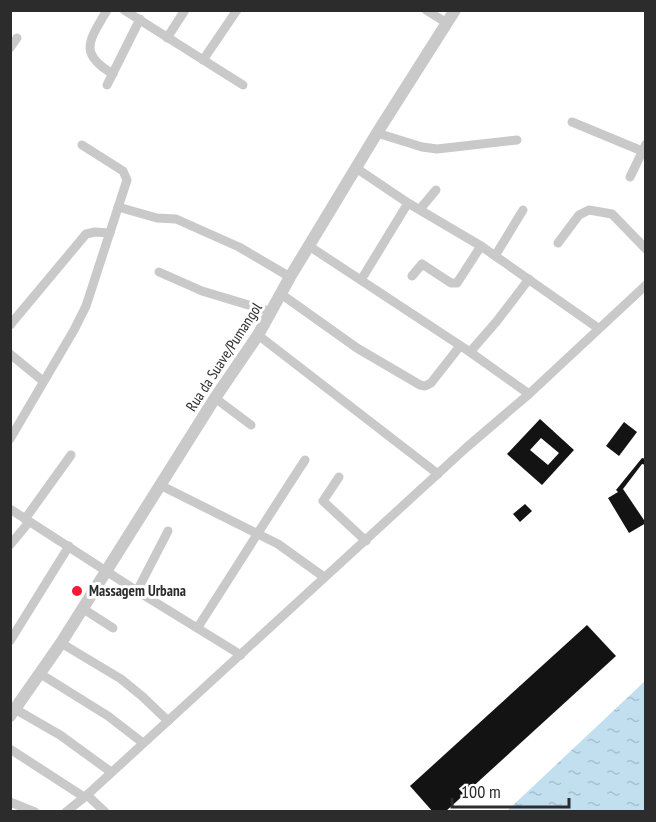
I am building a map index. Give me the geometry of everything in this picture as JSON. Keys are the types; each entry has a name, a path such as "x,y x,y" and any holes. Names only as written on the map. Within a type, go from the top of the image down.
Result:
{"street":[{"path":"107,10 90,38 89,46 93,60 113,74"},
{"path":"124,10 243,85"},
{"path":"167,39 185,10"},
{"path":"204,60 237,10"},
{"path":"426,10 447,23"},
{"name":"Rua da Suave/Pumangol","path":"13,712 61,643 215,398 258,335 290,277 377,133 455,10"},
{"path":"106,85 140,19"},
{"path":"10,48 17,38"},
{"path":"572,122 644,148 630,177"},
{"path":"377,133 422,147 437,149 517,140"},
{"path":"10,439 86,306 127,180 126,174 82,145"},
{"path":"356,168 408,203 481,246 598,328"},
{"path":"420,209 436,190"},
{"path":"361,280 408,203"},
{"path":"118,207 157,218 176,219 239,247 290,277"},
{"path":"495,256 523,210"},
{"path":"558,243 579,215 590,210 612,214 645,249"},
{"path":"10,325 86,234 110,233"},
{"path":"309,246 470,352 529,394"},
{"path":"412,276 422,264 451,283 457,283 481,246"},
{"path":"159,272 202,291 272,312"},
{"path":"470,352 529,279"},
{"path":"66,812 529,394 645,285"},
{"path":"281,294 357,348 420,385 425,386 431,383 460,346"},
{"path":"258,335 438,474"},
{"path":"10,354 44,381"},
{"path":"215,398 250,425"},
{"path":"10,545 71,455"},
{"path":"198,627 305,460"},
{"path":"339,477 323,501 366,541"},
{"path":"160,485 292,553 324,577"},
{"path":"10,509 106,572 241,655"},
{"path":"137,591 168,531"},
{"path":"10,641 69,546"},
{"path":"82,608 113,628"},
{"path":"61,643 121,679 168,721"},
{"path":"39,673 108,716 143,743"},
{"path":"13,712 60,735 111,772"},
{"path":"10,749 86,796 94,807 105,812"},
{"path":"10,802 35,812"}],"water":[{"path":"645,681 645,811 507,811"}],"building":[{"path":"540,419 574,450 542,485 507,454","holes":["541,438 559,453 548,465 530,450"]},
{"path":"624,422 637,432 619,456 606,446"},
{"path":"642,458 646,459 646,465 642,464 623,489 646,523 629,533 608,498 618,492 616,490"},
{"path":"525,504 532,511 520,522 513,514"},
{"path":"587,625 616,656 445,812 433,812 410,786"}],"place":[{"name":"Massagem Urbana","path":"77,591"}]}
